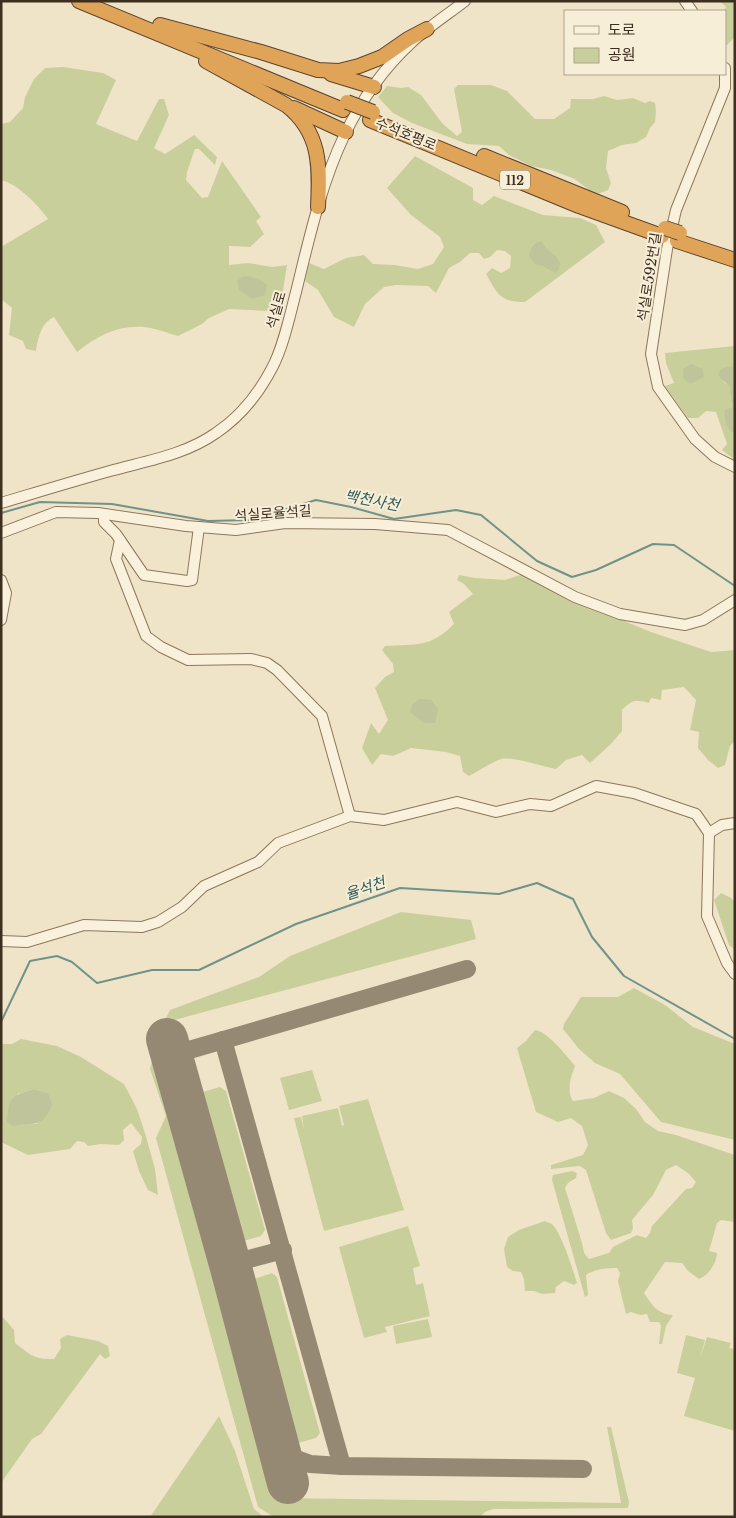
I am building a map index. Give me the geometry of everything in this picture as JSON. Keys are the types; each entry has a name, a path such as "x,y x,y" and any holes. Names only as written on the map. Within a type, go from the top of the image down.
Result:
{"highway":[{"name":"수석호평로","path":"79,1 157,29 372,116 579,206 678,237 735,260"},
{"name":"수석호평로","path":"101,1 157,29"},
{"path":"157,29 261,52 374,87"},
{"path":"157,29 297,113 307,126 313,140 319,164 318,207"},
{"path":"318,70 339,71 359,66 382,57 408,39 427,29"},
{"path":"286,105 346,132"},
{"name":"수석호평로","path":"678,237 735,251"}],"street":[{"name":"석실로","path":"1,503 161,458 194,446 216,434 229,424 254,398 273,367 288,324 318,207 334,158 346,132 374,87 399,55 427,29 465,1"},
{"name":"석실로592번길","path":"725,75 725,88 676,210 667,248 651,354 658,387 695,439 715,457 735,467"},
{"name":"석실로율석길","path":"1,533 56,512 104,514 236,530 285,523 375,524 448,530 574,597 620,614 685,626 703,620 735,600"},
{"path":"104,514 104,522 120,540 144,576 192,580 199,527"},
{"path":"120,540 116,559 146,636 161,647 188,660 251,659 267,663 277,670 322,716 350,816"},
{"path":"1,580 6,593 1,620"},
{"path":"1,942 27,942 84,926 142,927 158,922 182,906 204,886 258,862 278,843 350,816 384,820 457,802 496,812 530,804 551,806 596,786 634,793 696,814 710,833 708,916 727,963 735,974"},
{"path":"710,833 722,825 735,823"}],"green space":[{"path":"720,1 735,1 735,37 726,46 724,10 726,7"},
{"path":"63,67 103,73 116,80 96,124 137,141 159,99 164,99 169,115 154,148 165,154 194,135 217,157 215,165 199,149 195,149 186,180 202,198 208,197 222,161 261,217 256,221 264,234 250,247 229,246 229,265 248,263 272,267 287,265 281,303 270,311 229,309 178,336 144,327 125,328 108,333 92,341 77,352 54,317 43,327 36,351 26,349 23,341 9,335 12,308 1,299 1,247 48,219 21,190 1,180 1,124 10,122 23,108 25,97 34,79 45,68"},
{"path":"458,85 491,85 507,91 535,119 554,119 570,108 571,99 593,99 604,96 617,100 633,98 645,103 650,101 655,103 655,122 646,137 636,143 622,145 608,151 606,168 611,183 608,190 595,195 575,179 551,170 531,166 509,155 499,146 467,144 412,123 393,113 378,97 387,86 408,87 421,95 442,123 457,136 462,132 454,89"},
{"path":"415,156 473,188 473,200 482,205 494,196 543,215 580,218 596,225 605,242 525,302 505,299 497,292 486,274 492,268 501,273 510,268 511,256 505,251 497,250 490,257 484,259 479,253 470,253 460,262 449,268 436,293 428,286 396,285 384,287 365,304 354,327 334,317 318,290 305,281 309,263 324,269 346,258 364,255 373,264 418,269 433,264 444,247 440,237 411,215 387,188"},
{"path":"541,241 556,256 560,263 559,269 555,273 535,264 529,256 533,246"},
{"path":"248,276 267,285 265,295 252,299 239,290 237,281 242,277"},
{"path":"735,346 735,367 729,366 724,382 729,386 732,407 724,410 732,433 735,432 735,460 722,450 727,444 716,412 706,411 698,418 688,418 665,386 674,383 666,363 665,353"},
{"path":"691,364 703,369 704,377 690,384 683,378 683,369"},
{"path":"730,366 735,367 735,432 732,433 726,424 724,410 732,407 729,386 718,375 721,369"},
{"path":"526,573 578,602 651,632 711,652 735,650 735,741 730,746 725,765 718,768 698,748 699,732 690,730 696,700 684,687 662,690 661,700 651,698 649,703 634,701 628,704 622,710 622,731 590,763 582,755 566,760 556,769 506,758 497,760 469,776 463,772 460,756 446,752 411,748 393,756 381,754 372,765 362,748 371,723 379,734 388,720 375,688 385,677 394,672 393,664 382,650 385,646 430,641 454,624 449,612 473,594 464,584 457,580 459,575 505,580"},
{"path":"420,699 432,700 438,710 435,723 424,723 410,712 412,705"},
{"path":"721,893 735,902 735,950 729,945 714,900"},
{"path":"401,912 471,920 476,939 164,1023 170,1010 259,977 290,956"},
{"path":"634,988 665,1005 693,1027 735,1044 735,1140 661,1122 620,1074 595,1063 579,1049 563,1029 564,1024 581,997 618,997"},
{"path":"163,1025 157,1052 280,1498 621,1503 607,1427 611,1427 629,1502 628,1508 493,1509 485,1512 480,1517 274,1517 258,1507 156,1138 166,1116 150,1069"},
{"path":"535,1030 540,1031 551,1039 575,1066 570,1088 573,1101 594,1098 609,1091 624,1098 636,1109 645,1122 658,1131 676,1135 735,1155 735,1222 721,1220 717,1223 709,1251 717,1253 711,1269 699,1279 688,1271 682,1263 665,1262 644,1293 652,1305 659,1311 673,1315 666,1326 662,1344 659,1344 661,1326 659,1322 650,1322 647,1314 640,1315 631,1312 626,1314 618,1281 620,1273 617,1268 601,1269 586,1275 588,1295 585,1297 552,1180 553,1175 572,1171 577,1173 576,1178 568,1183 565,1188 584,1253 589,1259 609,1253 613,1247 637,1235 646,1238 652,1226 686,1189 692,1188 696,1182 688,1173 676,1165 666,1170 653,1195 632,1220 633,1228 631,1233 611,1240 606,1233 586,1170 580,1166 551,1169 551,1165 583,1155 588,1145 582,1126 571,1118 558,1122 536,1112 517,1048"},
{"path":"21,1039 57,1046 81,1057 124,1084 137,1109 145,1133 155,1169 158,1195 148,1190 139,1171 133,1151 141,1144 142,1137 131,1123 123,1130 124,1140 119,1145 101,1144 88,1146 84,1142 77,1141 70,1149 28,1155 1,1142 1,1044 12,1044","holes":["34,1089 48,1093 37,1124 25,1123 17,1094"]},
{"path":"312,1070 322,1101 289,1110 280,1078"},
{"path":"220,1087 226,1091 265,1230 261,1236 243,1241 237,1238 199,1098 202,1092"},
{"path":"34,1089 48,1093 52,1105 44,1118 37,1123 13,1126 7,1122 12,1099"},
{"path":"368,1099 404,1210 324,1231 294,1118 301,1117 304,1130 302,1116 338,1108 342,1126 344,1125 339,1106"},
{"path":"545,1221 552,1224 560,1236 577,1283 574,1285 564,1281 556,1287 555,1293 542,1294 534,1291 525,1291 521,1272 513,1271 507,1267 504,1249 508,1237 519,1230"},
{"path":"408,1226 420,1266 413,1268 416,1285 423,1283 430,1316 385,1327 387,1332 364,1338 339,1247"},
{"path":"272,1273 277,1277 320,1433 316,1438 298,1443 293,1438 250,1283 254,1279"},
{"path":"1,1315 14,1330 15,1343 37,1357 54,1359 61,1348 60,1339 67,1335 98,1341 108,1346 110,1356 105,1359 100,1354 41,1434 32,1439 1,1483"},
{"path":"428,1319 432,1337 396,1344 393,1326"},
{"path":"686,1335 705,1340 700,1358 707,1337 731,1343 729,1348 735,1349 735,1431 684,1416 695,1378 677,1373"},
{"path":"219,1416 235,1451 254,1509 264,1517 150,1517"}],"waterway":[{"name":"백천사천","path":"1,513 40,502 112,504 208,521 251,520 316,500 394,519 456,510 481,515 537,561 572,577 596,570 653,544 674,545 735,586"},
{"name":"율석천","path":"1,1022 30,961 57,956 72,962 97,983 152,970 199,970 296,924 400,888 499,894 537,883 573,899 592,937 624,976 735,1039"}],"taxiway":[{"path":"172,1055 467,969"},
{"path":"223,1040 342,1466"},
{"path":"230,1264 283,1250"},
{"path":"280,1453 310,1464 342,1466 583,1469"}],"runway":[{"path":"167,1039 230,1264 288,1483"}]}
